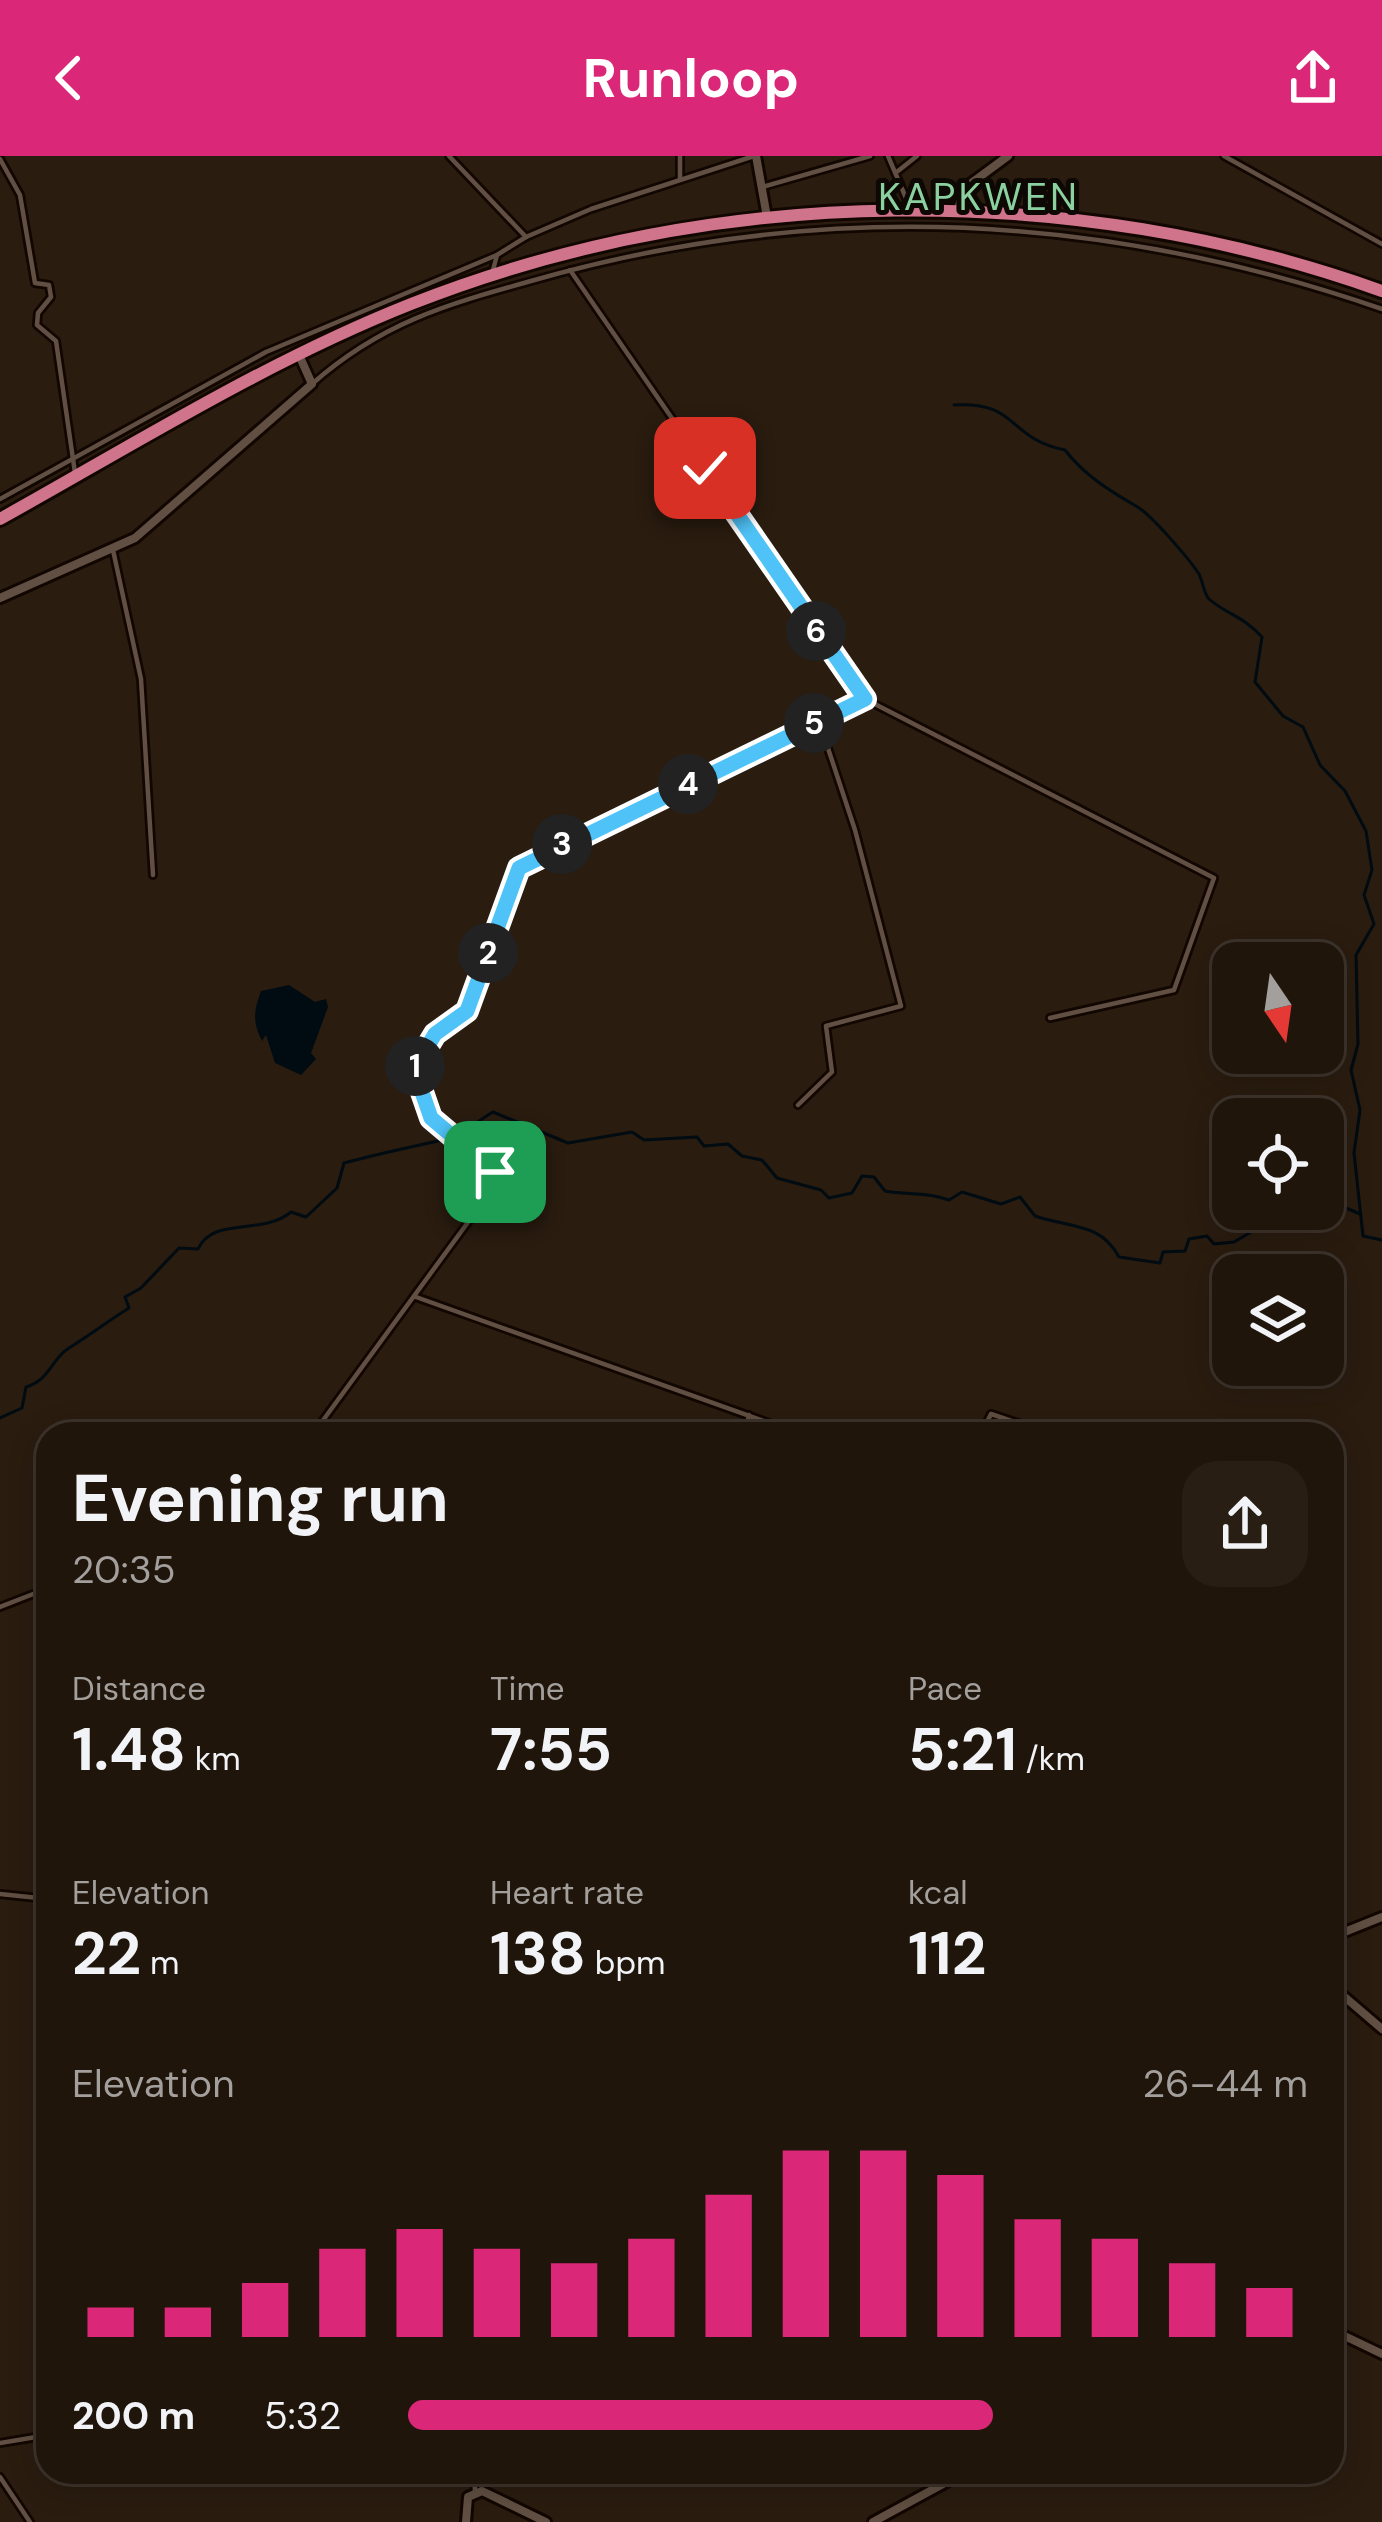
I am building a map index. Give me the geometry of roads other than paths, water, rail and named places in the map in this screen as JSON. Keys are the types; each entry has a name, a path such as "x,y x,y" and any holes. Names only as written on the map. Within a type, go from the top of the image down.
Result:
{"highway":[{"path":"0,519 298,353 494,276 619,243 743,229 767,219 957,211 1136,228 1382,291"}],"street":[{"path":"448,156 526,237"},
{"path":"680,156 680,178"},
{"path":"0,500 266,352 497,255 526,237 680,178 755,156 767,219"},
{"path":"762,187 870,156"},
{"path":"888,156 910,211"},
{"path":"896,172 917,156"},
{"path":"957,211 962,191 1007,156"},
{"path":"1224,156 1382,244"},
{"path":"0,159 20,194 36,284 50,285 51,297 38,313 37,325 56,341 76,476"},
{"path":"893,211 894,226"},
{"path":"0,598 113,550 151,527 312,384 375,334 417,309 743,229 894,226 1065,233 1216,251 1382,309"},
{"path":"494,276 497,255"},
{"path":"570,270 865,699 1215,879 1174,990 1050,1018"},
{"path":"1336,293 1343,278"},
{"path":"298,353 312,384"},
{"path":"113,550 142,679 153,875"},
{"path":"323,1422 494,1189 497,1177 431,1118 416,1085 416,1059 435,1034 467,1011 519,868 865,699"},
{"path":"798,1105 832,1072 826,1026 901,1006 855,830 819,721"},
{"path":"416,1297 768,1422"},
{"path":"988,1422 992,1414 1016,1422"},
{"path":"748,1422 749,1415"},
{"path":"0,1607 36,1593"},
{"path":"0,1894 36,1898"},
{"path":"1344,1931 1382,1917"},
{"path":"1344,1996 1382,2029"},
{"path":"1344,2336 1382,2354"},
{"path":"0,2444 36,2437"},
{"path":"0,2477 29,2522"},
{"path":"468,2484 546,2522"},
{"path":"873,2522 943,2484"},
{"path":"466,2522 474,2486"}],"waterway":[{"path":"954,405 990,409 1032,437 1065,450 1089,475 1160,527 1199,574 1209,599 1262,637 1255,682 1283,716 1303,727 1320,765 1345,791 1366,831 1372,870 1364,895 1374,924 1356,955 1358,1044 1351,1070 1360,1110 1354,1153 1363,1236 1382,1240"},
{"path":"0,1418 22,1408 26,1387 41,1379 63,1353 129,1308 125,1297 141,1288 179,1248 198,1249 215,1233 266,1223 291,1212 306,1217 337,1188 344,1163 449,1138 493,1112 568,1143 632,1132 644,1140 697,1137 704,1146 728,1144 742,1156 762,1160 777,1178 821,1190 829,1198 852,1193 862,1176 874,1177 885,1191 949,1200 962,1192 1001,1204 1020,1197 1035,1216 1093,1232 1119,1257 1160,1263 1163,1252 1185,1251 1189,1239 1207,1236 1214,1244 1234,1242 1251,1232 1256,1213 1291,1219 1337,1204 1360,1214"}],"district":[{"name":"KAPKWEN","path":"979,196"}]}
